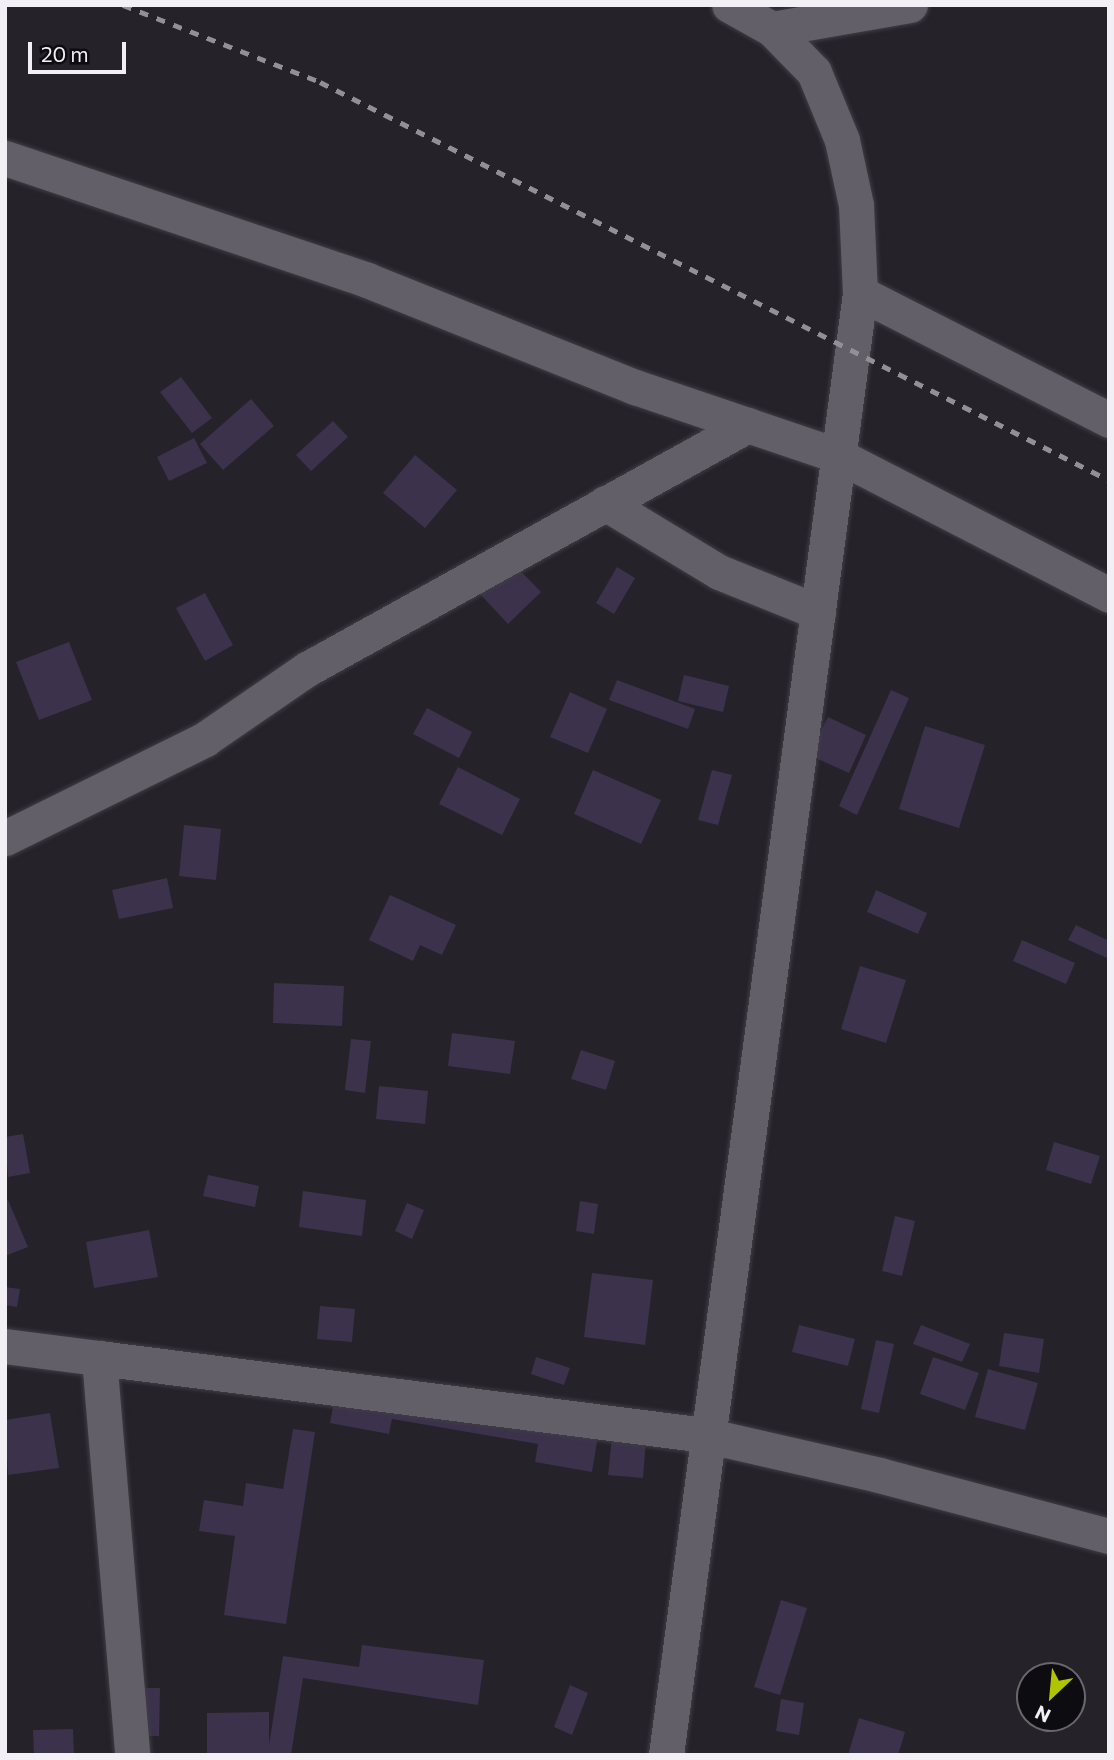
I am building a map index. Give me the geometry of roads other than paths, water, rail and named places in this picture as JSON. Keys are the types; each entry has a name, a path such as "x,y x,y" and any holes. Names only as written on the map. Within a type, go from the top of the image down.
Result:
{"street":[{"path":"666,1755 705,1435 860,293 856,205 842,140 814,72 772,29 729,5"},
{"path":"772,29 910,5"},
{"path":"5,158 367,280 635,387 839,456 1109,594"},
{"path":"860,293 1109,420"},
{"path":"5,838 205,739 307,670 748,425"},
{"path":"605,503 719,572 818,612"},
{"path":"5,1346 705,1435 879,1475 1109,1536"},
{"path":"99,1358 132,1755"}],"railway":[{"path":"123,5 320,82 1109,480"}]}
